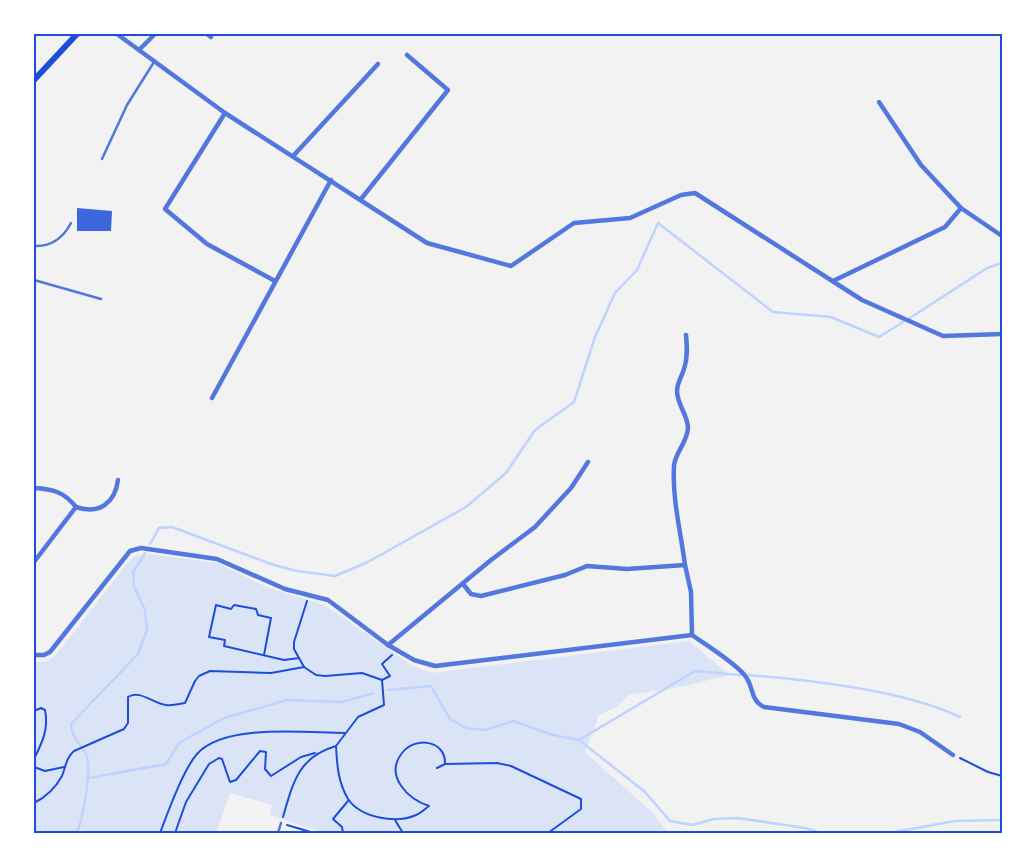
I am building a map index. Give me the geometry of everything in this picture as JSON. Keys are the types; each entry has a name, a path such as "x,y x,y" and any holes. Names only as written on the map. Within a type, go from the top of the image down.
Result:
{"main road":[{"path":"34,80 77,34"}],"street":[{"path":"117,34 225,112 294,155 426,243 511,266 574,223 630,218 681,195 695,193 862,300 943,336 1002,334"},
{"path":"139,50 155,34"},
{"path":"361,199 448,90 407,55"},
{"path":"294,155 378,64"},
{"path":"879,102 921,164 961,208 1002,236"},
{"path":"225,112 165,209 207,244 275,281"},
{"path":"212,398 331,180"},
{"path":"833,281 945,227 961,208"},
{"path":"686,335 686,360 677,389 678,400 687,419 687,435 677,455 674,471 675,498 691,592 692,635"},
{"path":"388,644 491,560 535,527 571,488 588,462"},
{"path":"34,488 58,491 65,494 76,507 84,510 102,508 114,497 118,480"},
{"path":"34,562 76,507"},
{"path":"34,655 44,656 50,652 134,548 217,559 271,584 328,600 398,650 421,663 441,667 692,635 747,678 754,700 764,707 899,724 920,732 953,755"},
{"path":"463,584 470,594 481,596 565,574 587,566 627,569 685,565"}],"lane":[{"path":"102,159 127,105 154,62"},
{"path":"34,246 40,246 61,239 71,223"},
{"path":"34,280 101,299"},
{"path":"278,833 281,823"}],"path":[{"path":"308,595 294,642 294,649 304,667 316,675 362,673 382,680 390,676 383,663 398,650"},
{"path":"264,655 271,618 258,616 256,609 234,605 231,609 216,605 209,637 225,640 224,646 284,660 299,658"},
{"path":"34,803 53,790 69,755 124,729 128,723 128,697 137,695 164,705 177,705 186,703 194,681 199,676 210,671 271,673 304,667"},
{"path":"382,680 384,705 358,717 336,746 340,782 349,800 372,815 395,819 417,815 429,806 415,801 404,792 398,782 397,762 402,752 410,747 431,742 443,752 445,764"},
{"path":"34,711 41,708 45,710 47,717 42,745 34,760"},
{"path":"160,833 196,755 214,741 254,732 344,733"},
{"path":"174,833 186,802 209,764 214,760 222,759 230,782 236,780 260,751 266,752 266,769 268,774 272,776 301,757 336,746"},
{"path":"314,833 281,823 299,772 319,752"},
{"path":"953,755 988,772 1002,776"},
{"path":"438,768 445,764 497,763 511,766 581,800 581,809 548,833"},
{"path":"34,768 45,771 64,768"},
{"path":"343,833 342,827 334,819 349,800"},
{"path":"395,819 403,833"}],"shaded area":[{"path":"149,554 217,563 269,588 319,603 334,611 411,665 431,673 689,641 729,675 685,686 629,695 616,707 599,715 585,752 653,813 668,833 325,833 270,815 272,805 230,793 216,833 34,833 34,662 46,662 56,655 129,561 136,555"}],"building":[{"path":"77,208 112,211 111,231 77,231"}],"waterway":[{"path":"150,544 159,528 172,527 274,565 297,571 335,576 368,562 466,507 506,473 535,430 574,402 595,337 615,293 637,270 658,223 773,312 831,317 879,337 903,322"},
{"path":"910,318 987,268 1002,263"},
{"path":"76,833 84,808 88,764 86,752 76,740 71,724 138,654 147,630 145,610 134,587 133,572 145,553"},
{"path":"579,740 695,671 740,675"},
{"path":"748,675 828,683 885,693 912,700 960,717"},
{"path":"389,690 431,686 450,719 466,728 485,730 513,721 553,735 579,740 645,792 670,821 692,825 714,819 738,818 805,828 821,833"},
{"path":"89,778 166,764 179,743 224,718 287,700 342,702 374,693"},
{"path":"889,833 955,821 1002,820"}]}
